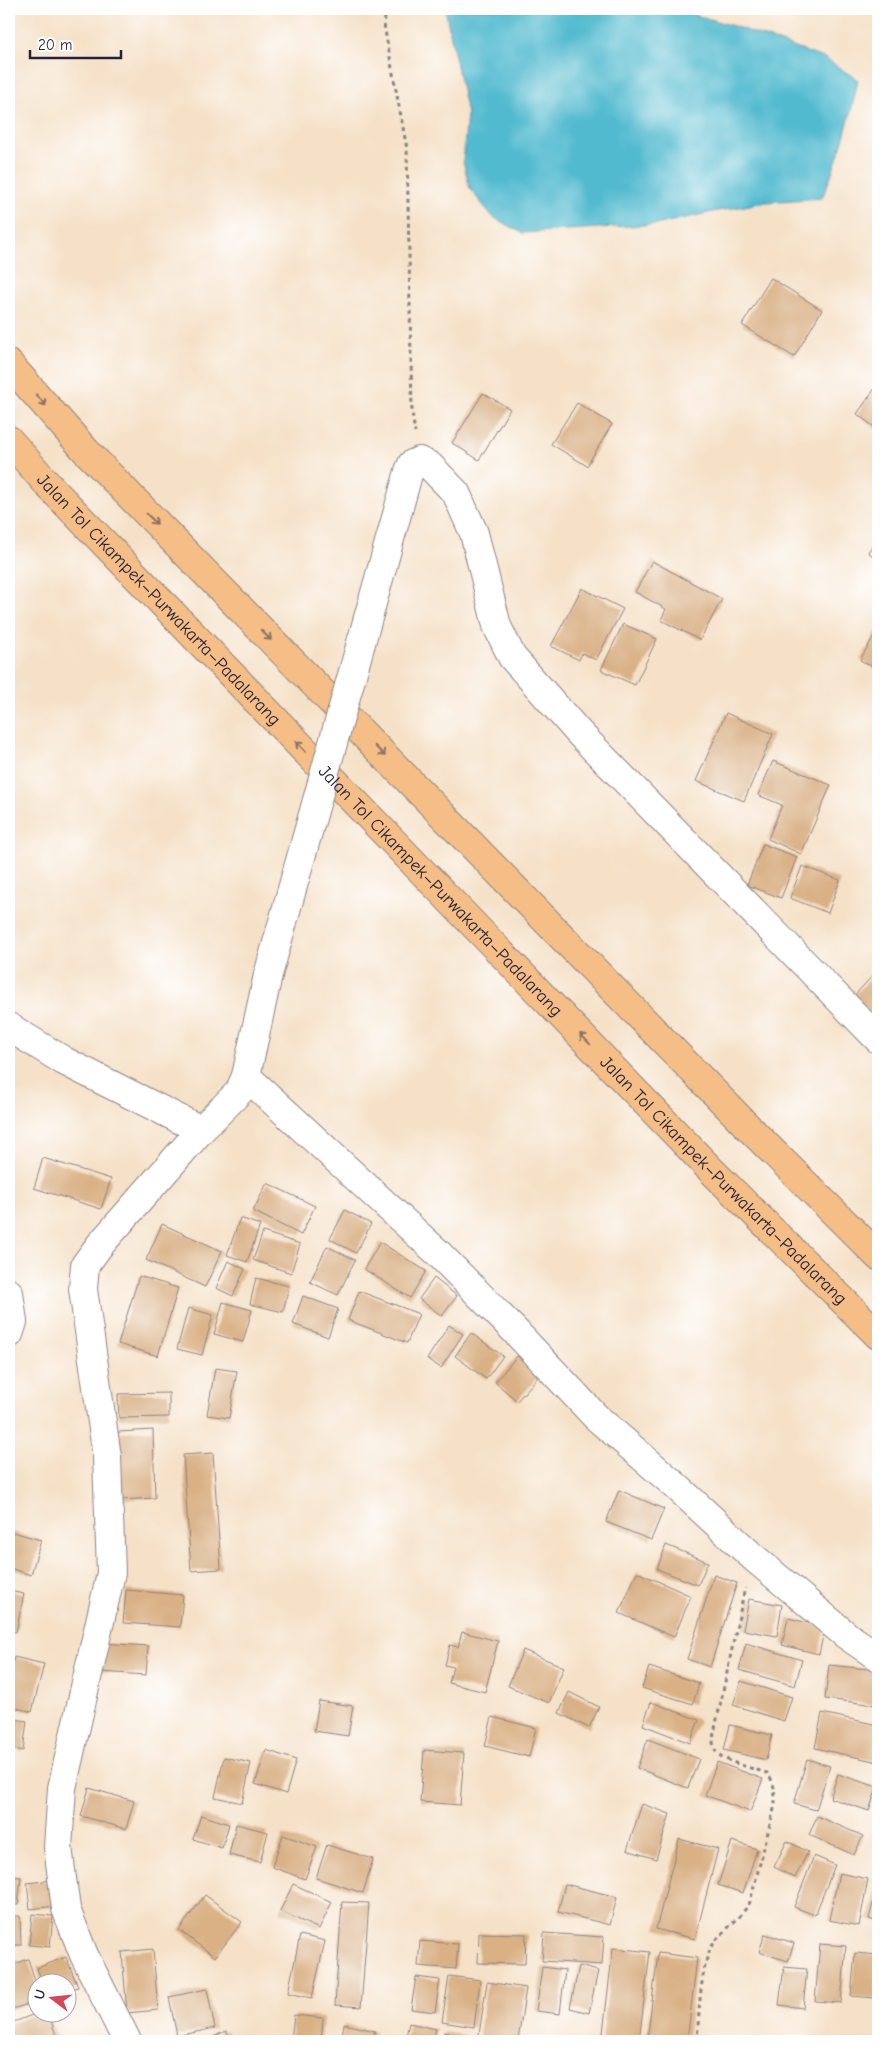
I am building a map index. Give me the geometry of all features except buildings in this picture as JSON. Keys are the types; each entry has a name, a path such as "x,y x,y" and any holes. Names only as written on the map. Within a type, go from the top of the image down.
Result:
{"highway":[{"path":"9,364 86,451 752,1131 878,1256"},
{"name":"Jalan Tol Cikampek–Purwakarta–Padalarang","path":"9,440 56,493 698,1157 878,1335"}],"street":[{"path":"127,2041 84,1955 66,1910 58,1847 62,1788 111,1573 107,1457 83,1289 85,1265 99,1246 200,1130 239,1092 246,1076 268,975 412,464 419,461 430,466 456,493 474,533 497,626 512,657 579,733 878,1039"},
{"path":"9,1027 64,1061 200,1130"},
{"path":"246,1076 437,1252 596,1417 676,1486 753,1557 846,1635 878,1657"},
{"path":"9,1293 13,1322 9,1334"}],"path":[{"path":"386,9 384,25 407,149 412,412 419,461"},
{"path":"698,2041 705,1967 709,1952 714,1944 741,1917 750,1902 775,1805 775,1790 772,1778 767,1773 720,1757 714,1750 713,1744 742,1598 753,1557"}],"water":[{"path":"445,9 675,9 737,27 826,59 858,80 843,140 822,198 766,202 660,224 522,233 493,217 470,189 463,161 467,114"}]}
